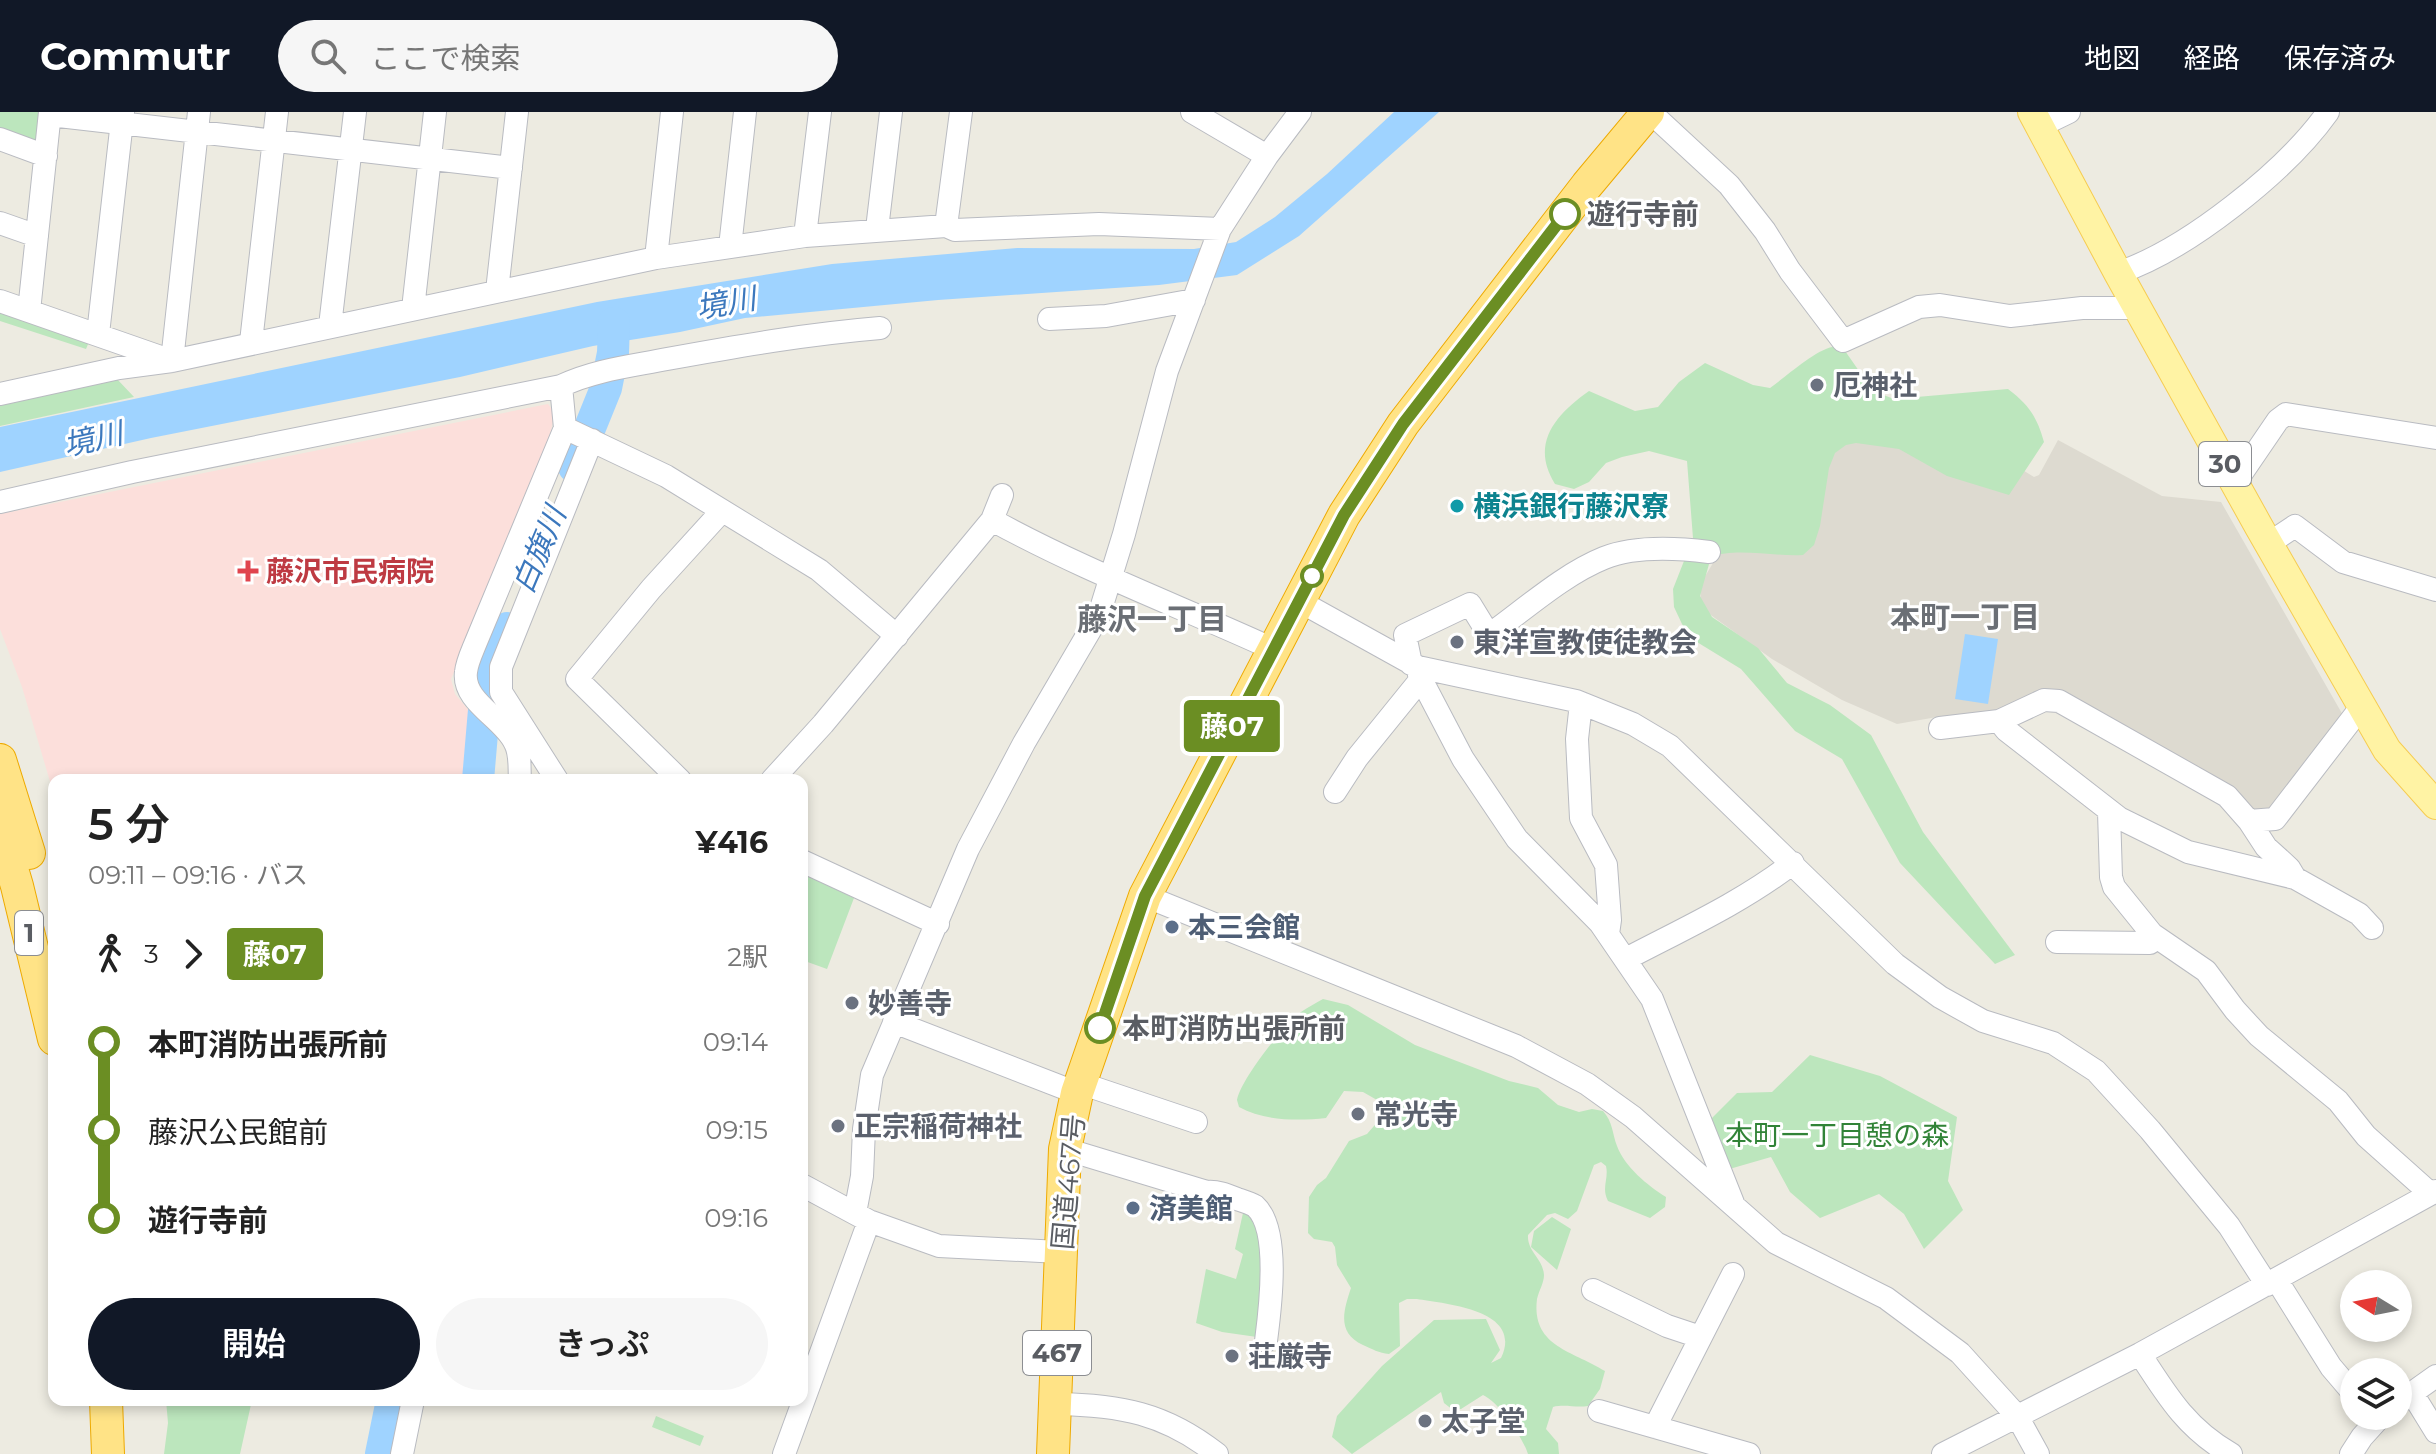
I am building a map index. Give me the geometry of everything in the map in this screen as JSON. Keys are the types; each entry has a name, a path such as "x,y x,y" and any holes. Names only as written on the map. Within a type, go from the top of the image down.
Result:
{"highway":[{"name":"国道467号","path":"1053,1454 1065,1149 1079,1088 1145,896 1344,515 1403,424 1587,185 1649,112"},
{"name":"1","path":"0,760 48,925"},
{"name":"1","path":"0,828 48,1014"},
{"path":"84,1406 87,1454"},
{"path":"106,1406 108,1454"},
{"path":"125,1406 128,1454"}],"main road":[{"name":"30","path":"2035,119 2268,544 2387,750 2436,805"}],"street":[{"path":"251,342 277,112"},
{"path":"330,326 355,112"},
{"path":"413,309 435,112"},
{"path":"497,291 517,112"},
{"path":"656,258 672,112"},
{"path":"730,247 745,112"},
{"path":"805,236 820,112"},
{"path":"877,229 891,112"},
{"path":"946,226 961,112"},
{"path":"1192,112 1267,156"},
{"path":"808,1381 862,1217 862,1176 872,1075 968,849 1024,743 1090,633 1110,580 1167,371 1217,237 1267,156 1300,112"},
{"path":"1649,112 1729,185 1843,341 1919,307 1940,305 2010,316 2082,308 2137,308"},
{"path":"2035,119 2069,112"},
{"path":"29,311 50,113 198,122 274,141 511,168"},
{"path":"2118,273 2158,256 2199,230 2269,175 2317,116"},
{"path":"98,334 122,118"},
{"path":"172,361 198,122"},
{"path":"0,139 46,156"},
{"path":"0,223 37,236"},
{"path":"0,394 119,368 172,361 656,258 805,236 946,226 955,230 1099,224 1217,237"},
{"path":"1049,319 1106,316 1196,295"},
{"path":"0,301 172,361"},
{"path":"0,502 132,472 561,386 622,367 777,340 880,328"},
{"path":"519,774 517,745 501,723 475,698 467,687 465,675 565,428 561,386"},
{"path":"2235,483 2278,420 2286,414 2436,438"},
{"path":"565,428 666,476 819,570 897,636"},
{"path":"553,774 501,692 501,667 592,440"},
{"path":"777,774 823,724 992,520 1002,495"},
{"path":"674,774 577,679 651,589 721,512"},
{"path":"992,520 1110,580 1174,604 1273,649"},
{"path":"2268,544 2295,526 2343,562 2436,590"},
{"path":"1709,552 1644,550 1605,557 1572,576 1489,635 1470,604 1405,635 1417,670 1463,759 1517,839 1608,934 1652,999 1734,1204"},
{"path":"1299,601 1417,670 1523,688 1581,703 1633,724 1670,746 1895,964 1940,997 1983,1021 2053,1043 2096,1071 2119,1093 2229,1226 2340,1378"},
{"path":"1335,792 1417,670"},
{"path":"1940,728 1999,721 2044,700 2059,701 2227,796 2266,847 2289,868 2295,878"},
{"path":"1581,703 1577,739 1581,818 1606,865 1610,920 1608,934"},
{"path":"2249,821 2275,819 2362,706"},
{"path":"1999,721 2006,730 2109,812 2188,852 2295,878 2359,914 2372,928"},
{"path":"1943,1454 2140,1354 2434,1192 2366,1136 2338,1101 2259,1036 2206,971 2152,934 2111,877 2109,812"},
{"path":"1626,959 1726,908 1765,885 1793,863"},
{"path":"808,864 938,924"},
{"path":"1145,896 1516,1046 1587,1084 1633,1117 1776,1243 1886,1298 1960,1353 2017,1416 2038,1454"},
{"path":"2057,942 2150,943 2152,934"},
{"path":"894,1022 1079,1088 1196,1122"},
{"path":"1065,1149 1207,1192 1217,1191 1255,1206 1270,1246 1272,1286 1266,1341"},
{"path":"808,1188 862,1217 939,1246 1060,1252"},
{"path":"1655,1427 1733,1274"},
{"path":"1593,1290 1667,1326 1700,1337"},
{"path":"2140,1354 2172,1405 2217,1446 2231,1454"},
{"path":"2412,1393 2436,1376"},
{"path":"1056,1404 1105,1405 1135,1412 1180,1429 1217,1454"},
{"path":"402,1454 412,1406"},
{"path":"784,1454 800,1406"},
{"path":"2412,1406 2436,1432"},
{"path":"1599,1411 1749,1454"},
{"path":"2351,1454 2368,1430"}],"shaded area":[{"name":"藤沢市民病院","path":"548,404 555,413 544,460 451,679 455,694 471,713 466,774 48,775 22,687 0,629 0,514"},
{"path":"1861,404 2008,461 2034,477 2039,475 2058,440 2162,496 2221,502 2344,717 2275,811 2252,810 2057,693 1995,717 1937,717 1897,724 1842,700 1772,659 1701,608 1700,585 1723,546"}],"green space":[{"path":"0,112 44,112 40,147 0,132"},
{"path":"0,306 91,337 86,349 0,321"},
{"path":"1832,347 1843,348 1873,391 1894,399 2008,389 2031,412 2044,442 2009,495 1947,476 1899,449 1856,443 1846,445 1835,453 1829,468 1814,545 1803,555 1744,552 1711,557 1700,596 1712,617 1758,648 1787,683 1830,705 1871,735 1923,832 2015,955 1995,964 1900,863 1842,759 1795,731 1741,669 1692,639 1682,624 1674,607 1673,589 1693,538 1687,461 1649,451 1622,457 1606,463 1589,482 1574,489 1555,484 1548,470 1545,456 1550,432 1566,410 1589,391 1635,411 1658,407 1679,382 1705,363 1753,385 1770,388 1809,359"},
{"path":"117,379 134,397 0,426 0,404"},
{"path":"808,875 854,898 827,969 808,962"},
{"path":"1323,999 1348,1005 1415,1045 1509,1081 1538,1088 1558,1105 1579,1112 1592,1109 1603,1111 1625,1161 1644,1181 1666,1197 1665,1207 1650,1218 1608,1201 1605,1192 1606,1166 1601,1162 1594,1165 1577,1211 1568,1219 1555,1213 1547,1215 1528,1235 1544,1275 1537,1299 1541,1328 1557,1346 1605,1371 1600,1389 1588,1406 1553,1407 1546,1429 1558,1443 1559,1454 1528,1454 1510,1421 1483,1395 1461,1409 1453,1410 1444,1403 1441,1392 1352,1454 1332,1437 1337,1416 1382,1366 1434,1320 1486,1319 1500,1350 1491,1363 1501,1358 1505,1342 1502,1329 1479,1312 1417,1299 1399,1303 1400,1346 1389,1354 1363,1345 1349,1334 1344,1313 1351,1288 1337,1265 1332,1242 1314,1239 1308,1233 1309,1197 1326,1178 1349,1141 1367,1134 1380,1119 1377,1100 1363,1092 1344,1091 1326,1118 1293,1120 1249,1112 1239,1107 1237,1100 1246,1079 1274,1040 1301,1012"},
{"name":"本町一丁目憩の森","path":"1810,1055 1880,1076 1957,1117 1948,1181 1963,1210 1924,1249 1904,1214 1879,1194 1820,1218 1790,1192 1771,1157 1726,1170 1702,1128 1737,1093 1772,1092"},
{"path":"1251,1208 1259,1218 1262,1291 1257,1337 1222,1332 1196,1323 1206,1269 1236,1279 1243,1254 1235,1249 1243,1213"},
{"path":"1552,1217 1571,1229 1557,1270 1531,1247 1534,1231"},
{"path":"167,1406 251,1406 240,1454 164,1454"},
{"path":"656,1416 704,1436 700,1446 652,1427"}],"water":[{"name":"境川","path":"1394,112 1439,112 1299,236 1237,275 1159,285 938,300 745,318 593,346 460,377 151,438 0,472 0,427 597,302 832,264 1017,248 1194,249 1236,242 1275,217"},
{"path":"1965,634 1998,639 1988,704 1955,699"}],"waterway":[{"name":"白旗川","path":"574,467 606,388 613,353 614,323"},
{"name":"白旗川","path":"479,774 487,675 507,628"},
{"name":"白旗川","path":"381,1454 391,1406"}],"bus line":[{"name":"藤07","path":"1100,1028 1145,896 1344,515 1403,424 1565,214"}],"place":[{"name":"遊行寺前","path":"1565,214"},
{"name":"厄神社","path":"1817,385"},
{"name":"横浜銀行藤沢寮","path":"1457,506"},
{"name":"藤沢市民病院","path":"248,571"},
{"name":"東洋宣教使徒教会","path":"1457,642"},
{"name":"本三会館","path":"1172,927"},
{"name":"妙善寺","path":"852,1003"},
{"name":"本町消防出張所前","path":"1100,1028"},
{"name":"常光寺","path":"1358,1114"},
{"name":"正宗稲荷神社","path":"838,1126"},
{"name":"済美館","path":"1133,1208"},
{"name":"荘厳寺","path":"1232,1356"},
{"name":"太子堂","path":"1425,1421"}],"district":[{"name":"本町一丁目","path":"1965,617"},
{"name":"藤沢一丁目","path":"1152,619"}]}
